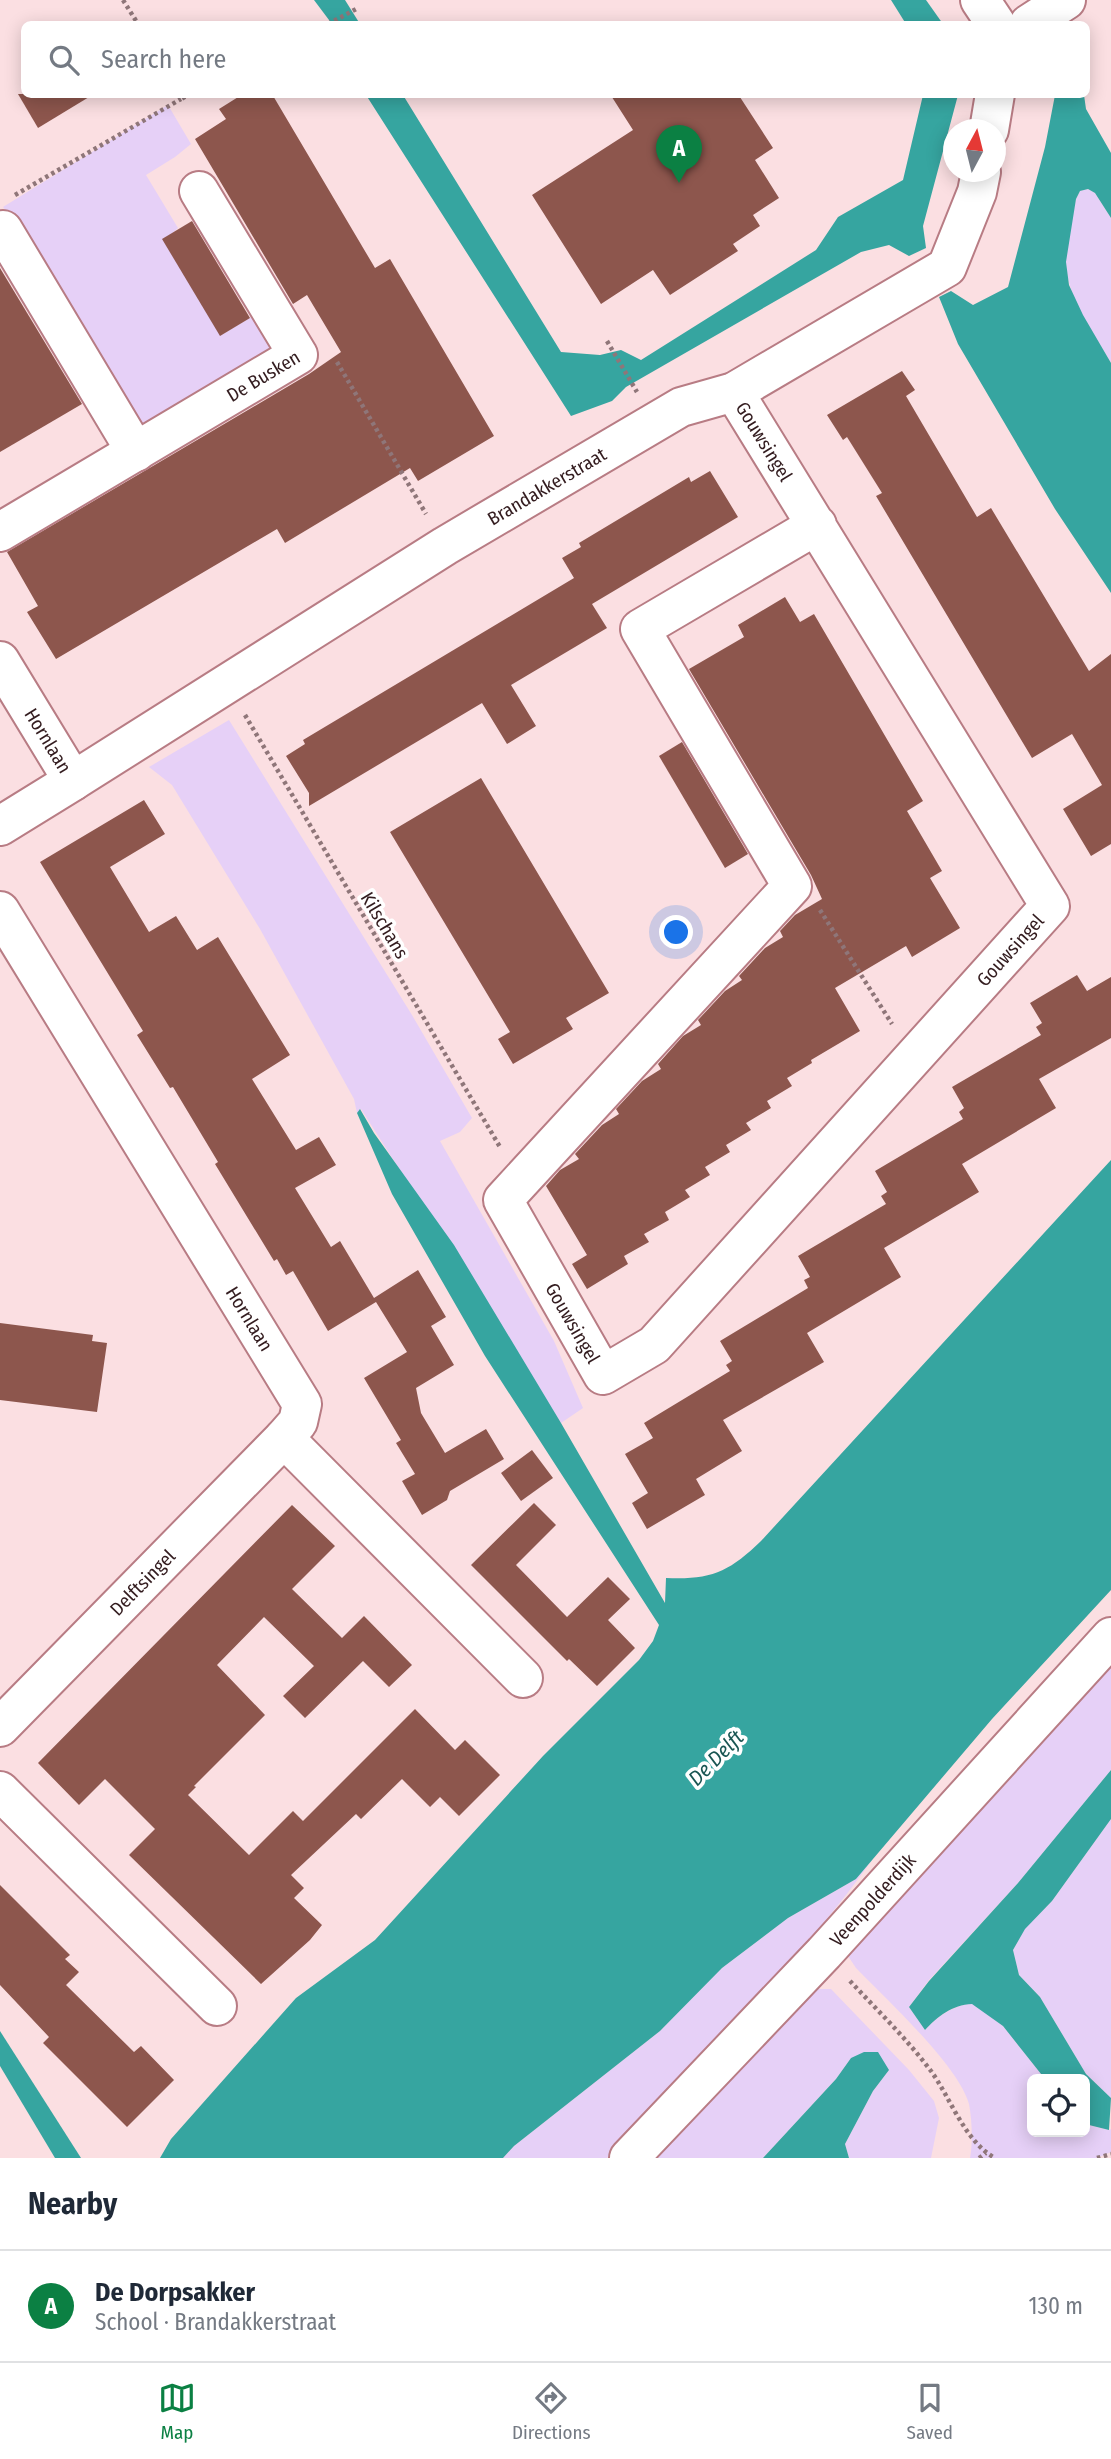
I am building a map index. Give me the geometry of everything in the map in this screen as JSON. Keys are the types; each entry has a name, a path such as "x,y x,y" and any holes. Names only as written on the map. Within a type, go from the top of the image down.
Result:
{"street":[{"path":"980,0 1013,21"},
{"path":"1024,21 1066,0"},
{"path":"991,119 994,98"},
{"name":"Brandakkerstraat","path":"73,782 445,546 681,407 734,392 947,267 979,182"},
{"name":"De Busken","path":"0,533 298,355 199,191"},
{"path":"8,213 136,452"},
{"name":"Gouwsingel","path":"734,392 1049,906 654,1345 603,1375 503,1200 792,886"},
{"path":"792,886 640,629 817,525"},
{"name":"Hornlaan","path":"0,661 73,782 0,825"},
{"name":"Hornlaan","path":"0,911 302,1404 298,1422 284,1438"},
{"path":"284,1438 523,1678"},
{"name":"Delftsingel","path":"0,1727 284,1438"},
{"name":"Veenpolderdijk","path":"629,2158 824,1953 1111,1637"},
{"path":"0,1791 217,2006"}],"path":[{"path":"124,0 136,21"},
{"path":"334,21 358,8"},
{"path":"8,213 178,98"},
{"path":"607,341 638,394"},
{"path":"298,355 329,349 445,546"},
{"name":"Kilschans","path":"227,684 520,1180"},
{"path":"792,886 809,891 913,1058"},
{"path":"824,1953 932,2072 957,2115 986,2153 995,2158"},
{"path":"979,2158 986,2153"},
{"path":"1097,2158 1111,2154"}],"shaded area":[{"path":"168,105 191,144 146,175 178,228 165,240 221,335 255,315 275,351 143,426 29,240 3,207"},
{"path":"1088,189 1095,193 1111,218 1111,363 1071,290 1066,264 1076,199 1080,191"},
{"path":"229,720 412,1015 472,1118 460,1132 440,1141 554,1341 583,1408 561,1423 361,1109 357,1113 354,1099 260,929 172,785 149,767"},
{"path":"1111,1660 1111,1770 1018,1883 929,1980 909,2007 925,2030 946,2012 972,2003 1003,2026 1041,2074 1027,2074 1027,2137 1090,2137 1090,2125 1111,2129 1111,2152 1097,2158 970,2158 971,2117 963,2089 937,2052 856,1968 848,1956 877,1909"},
{"path":"1111,1819 1111,2098 1090,2078 1090,2074 1086,2074 1040,1997 1019,1975 1013,1950 1025,1928 1052,1901"},
{"path":"873,1859 779,1975 607,2158 503,2158 514,2146 660,2031 722,1968 788,1918 856,1879"},
{"path":"814,1989 831,1989 909,2070 934,2101 939,2118 931,2158 849,2158 845,2144 873,2091 889,2070 851,2058 836,2079 763,2158 651,2158"}],"water":[{"path":"314,0 345,0 358,21 330,21"},
{"path":"891,0 926,0 941,21 904,21"},
{"path":"368,98 405,98 561,352 600,355 621,350 641,360 816,250 838,217 903,180 922,98 957,98 952,119 943,119 943,151 923,226 926,248 909,256 889,245 861,252 626,387 612,401 571,416"},
{"path":"1054,98 1084,98 1086,109 1111,153 1111,218 1095,193 1088,189 1080,191 1076,199 1066,262 1069,285 1111,363 1111,593 1055,509 958,344 939,297 951,291 973,305 1008,287 1045,147"},
{"name":"De Delft","path":"360,1109 374,1133 454,1245 665,1603 666,1578 695,1577 718,1572 739,1560 761,1541 1111,1160 1111,1590 992,1719 856,1879 788,1918 722,1968 660,2031 514,2146 503,2158 160,2158 171,2139 296,1998 375,1940 543,1756 639,1660 653,1641 659,1625 485,1356 392,1194 357,1113"},
{"path":"1111,1770 1111,1819 1052,1901 1025,1929 1013,1950 1019,1975 1040,1997 1086,2074 1041,2074 1003,2026 972,2004 946,2012 925,2030 909,2007 929,1981 1018,1883"},
{"path":"0,2031 81,2158 55,2158 0,2066"},
{"path":"864,2052 878,2052 889,2070 873,2091 845,2144 849,2158 763,2158 836,2079 851,2058"},
{"path":"1090,2078 1111,2098 1109,2130 1090,2125"}],"building":[{"path":"18,94 21,94 21,98 87,98 38,128"},
{"path":"237,98 274,98 375,268 390,259 494,436 418,481 410,468 285,543 277,529 56,659 27,612 38,606 7,552 309,374 341,352 307,295 293,304 195,139 226,119 219,109"},
{"path":"613,98 741,98 773,148 755,160 779,198 753,215 760,226 733,244 738,251 670,295 653,270 601,304 532,195 633,130"},
{"path":"192,221 250,318 220,336 162,239"},
{"path":"0,268 82,404 0,452"},
{"path":"902,371 915,390 906,396 977,517 991,508 1089,671 1111,654 1111,844 1091,856 1063,809 1102,785 1072,734 1032,758 876,496 882,493 847,437 843,440 827,415"},
{"path":"710,471 738,517 592,604 607,628 511,685 536,726 507,744 482,703 309,806 309,793 286,756 305,744 303,740 574,578 562,558 581,547 579,543 689,477 691,482"},
{"path":"785,597 800,622 814,614 923,801 907,811 942,871 930,878 960,928 912,957 906,946 835,988 860,1031 811,1060 812,1063 787,1078 792,1086 767,1101 771,1108 746,1123 751,1130 726,1145 730,1152 705,1167 710,1175 685,1190 690,1197 665,1212 669,1220 644,1234 649,1242 624,1256 628,1264 587,1289 572,1264 587,1255 546,1186 560,1170 579,1159 575,1154 602,1125 619,1114 616,1109 642,1081 661,1069 658,1064 683,1036 701,1025 698,1020 725,991 742,980 739,976 765,948 783,937 780,931 795,915 822,899 811,875 689,669 744,637 738,625"},
{"path":"682,742 748,854 725,868 659,756"},
{"path":"481,778 609,993 566,1018 573,1029 513,1064 498,1039 510,1032 390,832"},
{"path":"144,800 165,834 110,867 149,932 176,916 197,950 218,937 290,1055 252,1079 296,1150 319,1137 336,1165 295,1188 331,1247 340,1241 374,1298 418,1270 446,1317 431,1326 454,1365 416,1388 421,1413 445,1453 486,1429 504,1459 450,1491 447,1500 422,1515 402,1481 415,1474 396,1443 401,1440 364,1378 407,1352 376,1302 328,1331 293,1271 286,1275 277,1259 274,1261 215,1164 218,1162 173,1087 170,1088 137,1035 143,1031 40,862"},
{"path":"1077,975 1087,991 1111,977 1111,1038 1039,1079 1056,1108 962,1164 979,1192 884,1248 901,1277 807,1333 824,1362 723,1420 742,1451 696,1479 705,1495 647,1529 632,1503 648,1493 625,1454 653,1438 644,1423 730,1371 726,1365 732,1361 720,1341 808,1288 804,1280 810,1277 798,1256 886,1204 881,1196 887,1192 875,1171 963,1119 959,1112 964,1108 952,1087 1041,1035 1036,1027 1042,1023 1030,1003"},
{"path":"0,1323 93,1335 92,1341 107,1343 97,1412 0,1400"},
{"path":"532,1450 553,1478 521,1501 501,1473"},
{"path":"534,1503 556,1525 516,1565 567,1617 608,1577 630,1599 608,1620 635,1648 597,1686 569,1659 567,1661 471,1565"},
{"path":"292,1505 335,1546 292,1589 342,1638 364,1616 412,1665 389,1687 363,1661 305,1718 283,1696 314,1666 264,1617 217,1665 265,1715 188,1795 249,1855 293,1811 303,1821 415,1709 455,1750 465,1740 500,1775 459,1816 440,1797 430,1807 402,1779 361,1819 356,1814 291,1875 304,1888 294,1898 322,1925 310,1940 261,1984 129,1855 155,1829 105,1779 79,1805 38,1763"},
{"path":"0,1885 70,1955 65,1959 79,1972 66,1985 134,2052 141,2046 174,2080 127,2127 43,2043 49,2037 0,1985"}],"place":[{"name":"De Dorpsakker","path":"679,183"}]}
